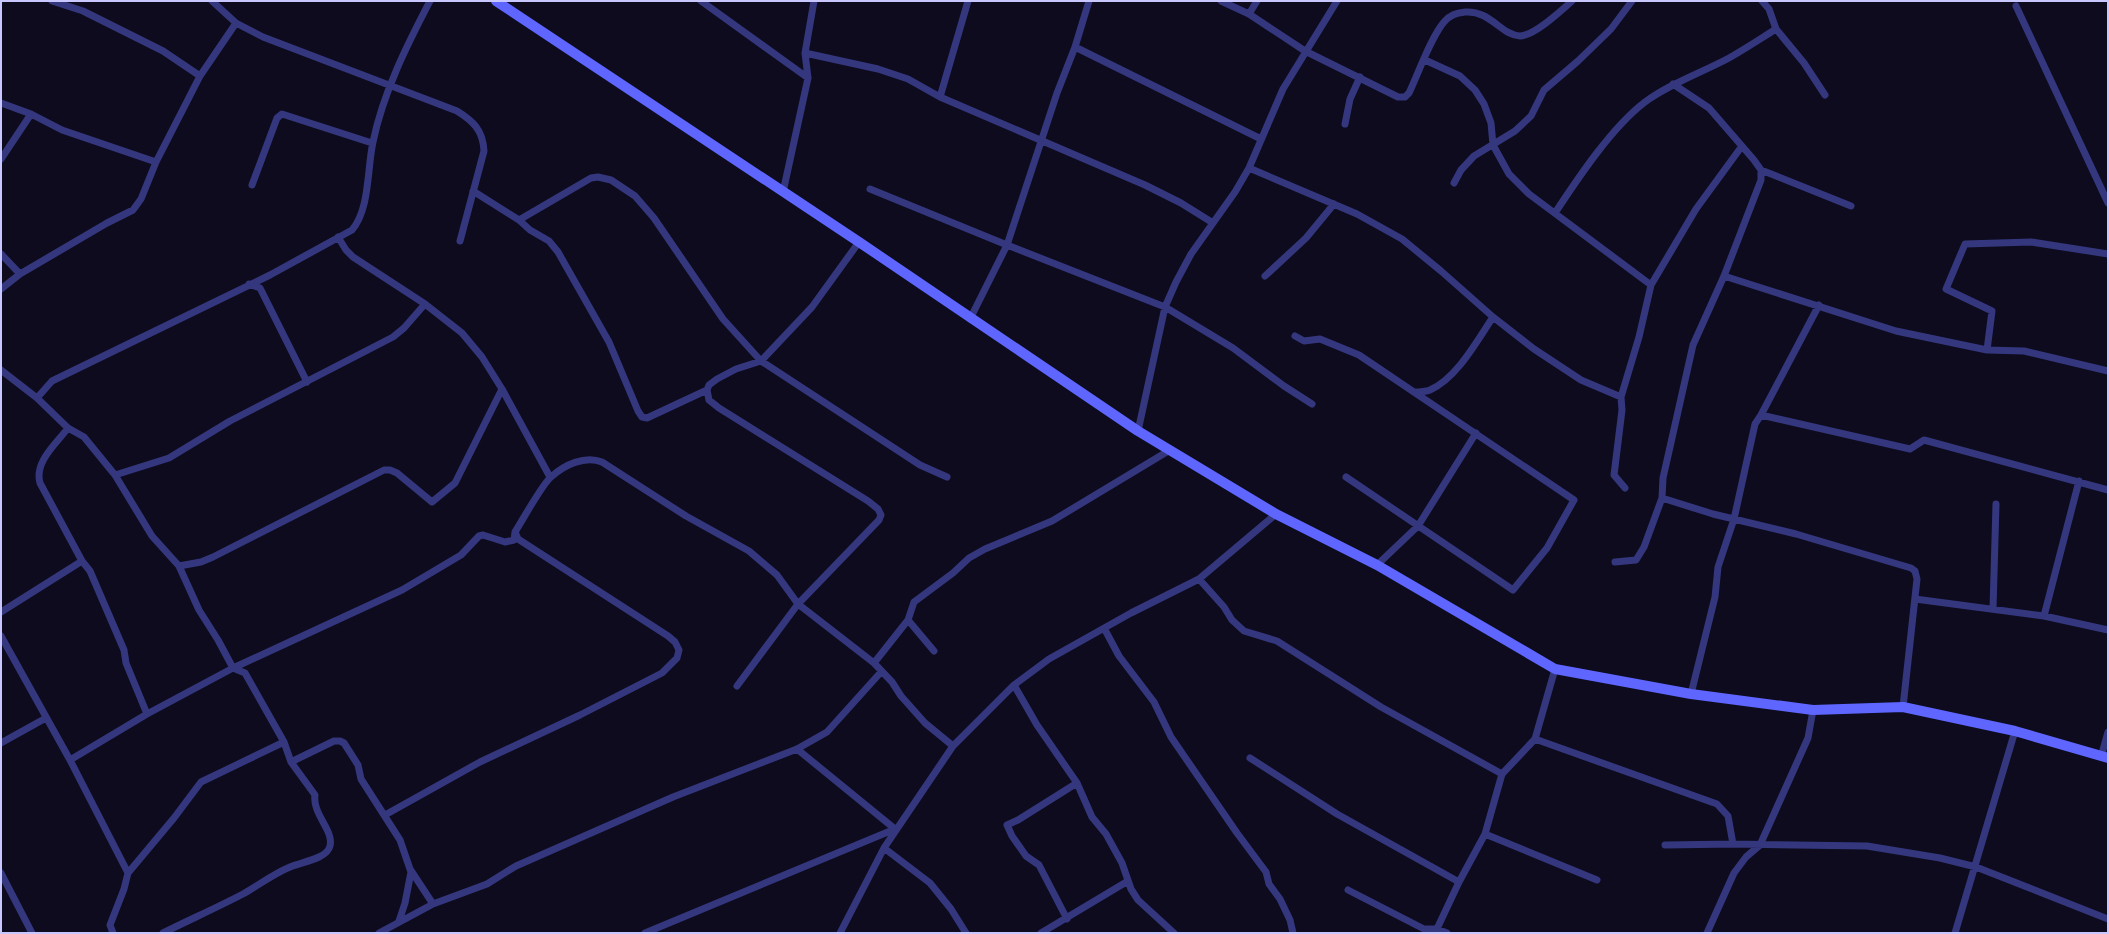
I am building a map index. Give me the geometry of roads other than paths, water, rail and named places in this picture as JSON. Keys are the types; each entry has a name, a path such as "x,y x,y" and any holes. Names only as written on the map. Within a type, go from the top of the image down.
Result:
{"street":[{"path":"52,1 83,11 162,51 200,76"},
{"path":"212,1 236,24 263,37 456,111 476,126 482,136 484,151 460,241"},
{"path":"37,398 52,381 270,275 352,230 360,220 371,163 372,143 390,85 430,1"},
{"path":"496,1 859,242 970,319 1138,431 1276,514 1377,565 1555,669 1691,694 1813,710 1903,707 2015,731 2104,757 2108,732"},
{"path":"701,1 808,78"},
{"path":"783,192 808,78 805,52 814,1"},
{"path":"940,97 968,1"},
{"path":"970,319 1007,246 1041,140 1075,47 1089,1"},
{"path":"1221,1 1249,14 1305,51 1398,97 1405,96 1425,60 1437,32 1445,21 1455,13 1468,12 1482,14 1511,33 1521,36 1529,34 1557,15 1572,1"},
{"path":"1249,14 1257,1"},
{"path":"1138,431 1166,307 1191,254 1249,168 1283,89 1337,1"},
{"path":"1454,183 1461,170 1474,156 1515,131 1531,116 1544,90 1578,61 1611,29 1632,1"},
{"path":"1762,1 1769,9 1776,29 1804,63 1825,96"},
{"path":"2016,6 2108,203"},
{"path":"1,289 20,274 107,223 133,210 141,200 156,162 200,76 236,24"},
{"path":"1555,214 1579,177 1622,123 1644,102 1673,84 1728,58 1776,29"},
{"path":"1075,47 1262,139"},
{"path":"805,52 878,69 908,79 940,97 1145,185 1181,202 1213,223"},
{"path":"1425,60 1460,76 1475,90 1484,104 1491,123 1493,145 1509,174 1529,194 1651,285"},
{"path":"1345,124 1350,99 1360,77"},
{"path":"1673,84 1709,108 1761,170 1851,206"},
{"path":"1,103 31,114 62,130 156,162"},
{"path":"1,159 31,114"},
{"path":"252,185 277,118 282,114 372,143"},
{"path":"1625,488 1614,475 1622,410 1621,397 1639,337 1651,285 1696,209 1742,146"},
{"path":"1249,168 1357,214 1402,239 1493,317 1534,349 1581,380 1621,397"},
{"path":"1615,562 1628,562 1636,560 1640,556 1662,498 1663,478 1693,346 1724,276 1756,194 1761,180 1761,170"},
{"path":"519,220 591,178 598,176 611,180 635,196 654,218 723,319 762,361 920,465 947,478"},
{"path":"870,189 1007,246 1166,307 1233,348 1284,386 1312,404"},
{"path":"474,191 519,220 530,230 549,241 566,264 609,342 638,411 642,417 647,418 707,390"},
{"path":"1265,276 1306,238 1334,204"},
{"path":"338,237 346,250 353,257 424,304 462,333 482,357 502,389 550,477"},
{"path":"736,686 798,604 879,520 881,515 878,508 868,501 719,408 709,400 707,390 709,385 717,379 736,369 762,361 812,307 859,242"},
{"path":"1987,350 1992,310 1946,289 1965,244 1983,242 2042,243 2108,254"},
{"path":"1,254 20,274"},
{"path":"1724,276 1819,305 1896,331 1987,350 2024,351 2108,371"},
{"path":"249,284 260,288 307,382"},
{"path":"115,475 169,458 230,421 393,338 404,328 424,304"},
{"path":"1691,694 1715,597 1718,567 1734,519 1755,424 1819,305"},
{"path":"1414,392 1429,390 1445,381 1468,354 1493,317"},
{"path":"1295,336 1304,341 1320,339 1359,355 1574,500 1547,548 1513,590 1346,477"},
{"path":"1,371 37,398 68,428 84,437 115,475 152,536 179,566 199,610 233,668 245,673 284,742 291,762 315,795 314,804 331,840 329,849 322,856 291,866 268,878 244,894 162,933"},
{"path":"179,566 213,557 384,470 390,470 397,473 432,502 455,483 502,389"},
{"path":"1761,415 1910,449 1924,440 2108,490"},
{"path":"68,428 44,459 39,467 38,475 44,492 82,561 90,571 112,619 124,650 126,663 147,714"},
{"path":"1377,565 1418,526 1476,433"},
{"path":"874,663 908,620 914,602 953,573 969,558 985,549 1052,521 1170,450"},
{"path":"70,760 147,714 233,668 402,590 461,555 479,536 483,535 509,542 514,540 516,532 550,477 583,460 593,458 602,462 686,516 749,551 777,575 798,604 874,663 892,682 901,696 925,723 953,746"},
{"path":"2044,616 2079,481"},
{"path":"1662,498 1908,566 1915,571 1915,599 1903,707"},
{"path":"1993,609 1996,504"},
{"path":"840,933 848,915 895,829 953,746 1014,685 1049,659 1104,628 1199,579 1276,514"},
{"path":"385,815 480,762 580,715 662,673 677,658 679,650 675,642 668,636 523,544 518,539 516,532"},
{"path":"1,612 82,561"},
{"path":"1199,579 1224,607 1232,620 1244,631 1277,641 1381,707 1502,774"},
{"path":"1915,599 2044,616 2108,630"},
{"path":"908,620 934,651"},
{"path":"1104,628 1119,656 1154,702 1171,737 1237,833 1266,872 1269,884 1280,899 1290,920 1293,933"},
{"path":"1,636 70,760 128,874"},
{"path":"1436,931 1459,882 1485,834 1502,774 1535,739 1555,669"},
{"path":"379,933 433,904 487,884 516,866 673,797 797,749 827,732 881,672"},
{"path":"1014,685 1037,725 1077,783 1092,817 1106,834 1122,863 1131,889 1138,900 1174,933"},
{"path":"1707,933 1734,873 1746,857 1760,845 1808,738 1813,710"},
{"path":"1,743 46,718"},
{"path":"1955,933 1976,867 2015,731"},
{"path":"1535,739 1718,804 1728,816 1733,844"},
{"path":"291,762 331,742 342,741 358,765 361,779 400,840 411,872 399,921"},
{"path":"113,933 110,925 124,889 128,874 174,818 200,782 284,742"},
{"path":"797,749 895,829"},
{"path":"1250,758 1337,814 1459,882"},
{"path":"1067,919 1039,865 1026,856 1012,836 1007,825 1018,820 1077,783"},
{"path":"645,933 895,829"},
{"path":"1485,834 1597,880"},
{"path":"1665,846 1733,844 1867,846 1940,858 1976,867 2108,919"},
{"path":"884,848 930,883 966,933"},
{"path":"407,864 433,904"},
{"path":"1,873 32,933"},
{"path":"1041,933 1067,919 1128,880"},
{"path":"1348,890 1424,929 1447,933"}]}
